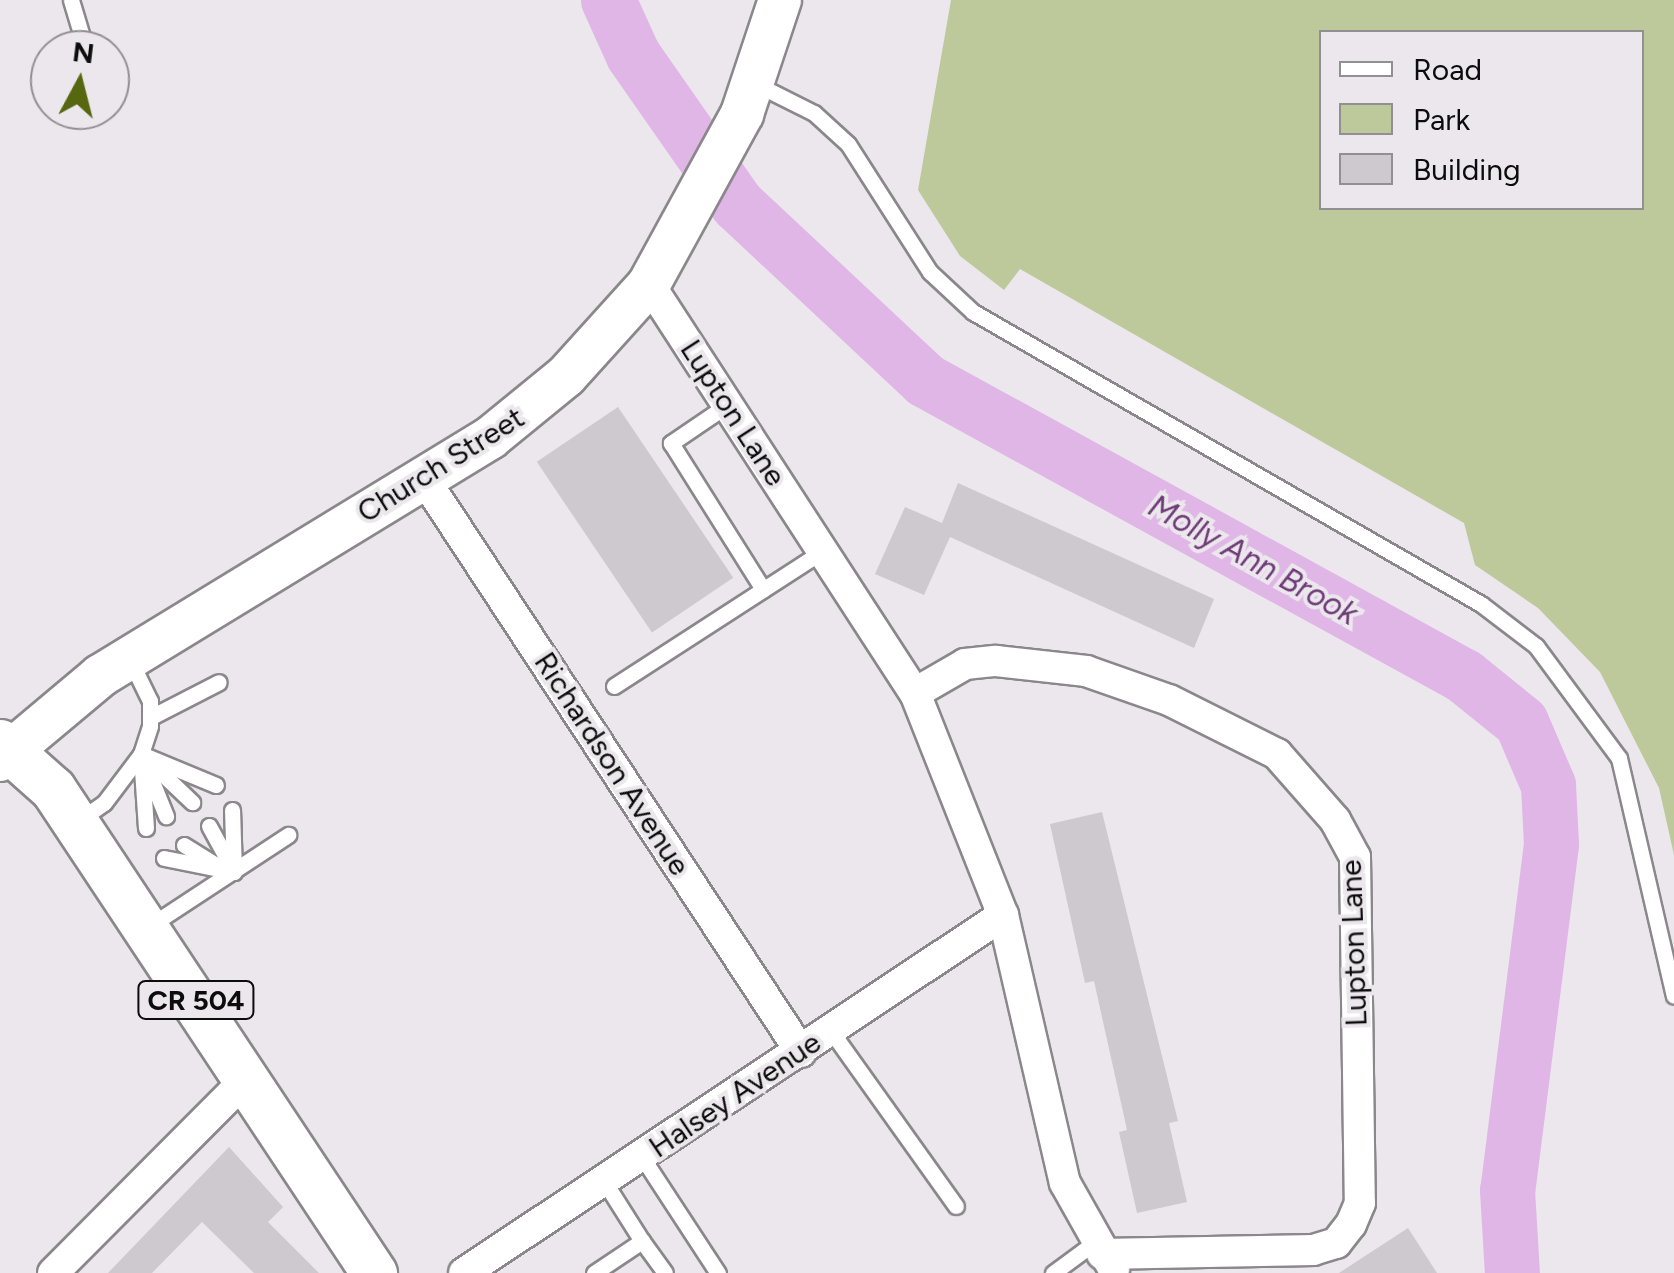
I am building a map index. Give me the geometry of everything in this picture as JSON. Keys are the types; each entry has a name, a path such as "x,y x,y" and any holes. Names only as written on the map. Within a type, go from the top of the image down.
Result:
{"main road":[{"name":"CR 504","path":"4,750 54,789 374,1273"}],"street":[{"name":"Church Street","path":"4,750 129,659 524,415 649,284 749,99 780,0"},
{"name":"Lupton Lane","path":"649,284 916,692 1003,914 1065,1184 1104,1256 1313,1250 1336,1242 1351,1224 1360,1203 1355,857 1336,820 1277,754 1169,700 1086,671 996,661 965,664 916,692"},
{"name":"Richardson Avenue","path":"423,477 801,1052"},
{"name":"Halsey Avenue","path":"464,1273 1003,914"},
{"path":"53,1273 247,1078"}],"lane":[{"path":"71,0 80,30"},
{"path":"749,99 814,113 848,144 930,272 973,312 1481,604 1536,646 1619,758 1674,996"},
{"path":"727,404 671,443 763,589"},
{"path":"614,686 823,551"},
{"path":"129,659 150,700 150,717 140,754 146,828"},
{"path":"150,717 178,709 219,682"},
{"path":"140,754 216,786"},
{"path":"140,754 192,802"},
{"path":"140,754 166,816"},
{"path":"77,822 104,802 140,754"},
{"path":"232,810 234,872"},
{"path":"209,826 234,872"},
{"path":"148,926 288,835"},
{"path":"184,845 234,872"},
{"path":"164,858 234,872"},
{"path":"831,1031 956,1206"},
{"path":"642,1157 718,1273"},
{"path":"604,1182 665,1273"},
{"path":"594,1273 642,1241"},
{"path":"1053,1273 1104,1256"}],"green space":[{"path":"951,0 1674,0 1674,855 1659,788 1600,672 1538,608 1475,565 1464,523 1020,269 1004,290 960,256 918,190"}],"building":[{"path":"618,407 733,578 652,633 537,462"},
{"path":"958,483 1214,599 1194,648 950,537 924,595 875,574 905,507 942,523"},
{"path":"1102,812 1178,1121 1169,1123 1187,1202 1137,1213 1119,1132 1127,1130 1094,981 1085,983 1050,824"},
{"path":"229,1147 283,1207 268,1222 319,1273 254,1273 202,1222 152,1273 108,1273"},
{"path":"1408,1228 1437,1273 1339,1273"}],"waterway":[{"name":"Molly Ann Brook","path":"608,0 633,55 737,204 925,380 1464,676 1521,722 1548,785 1551,844 1507,1190 1512,1273"}]}
